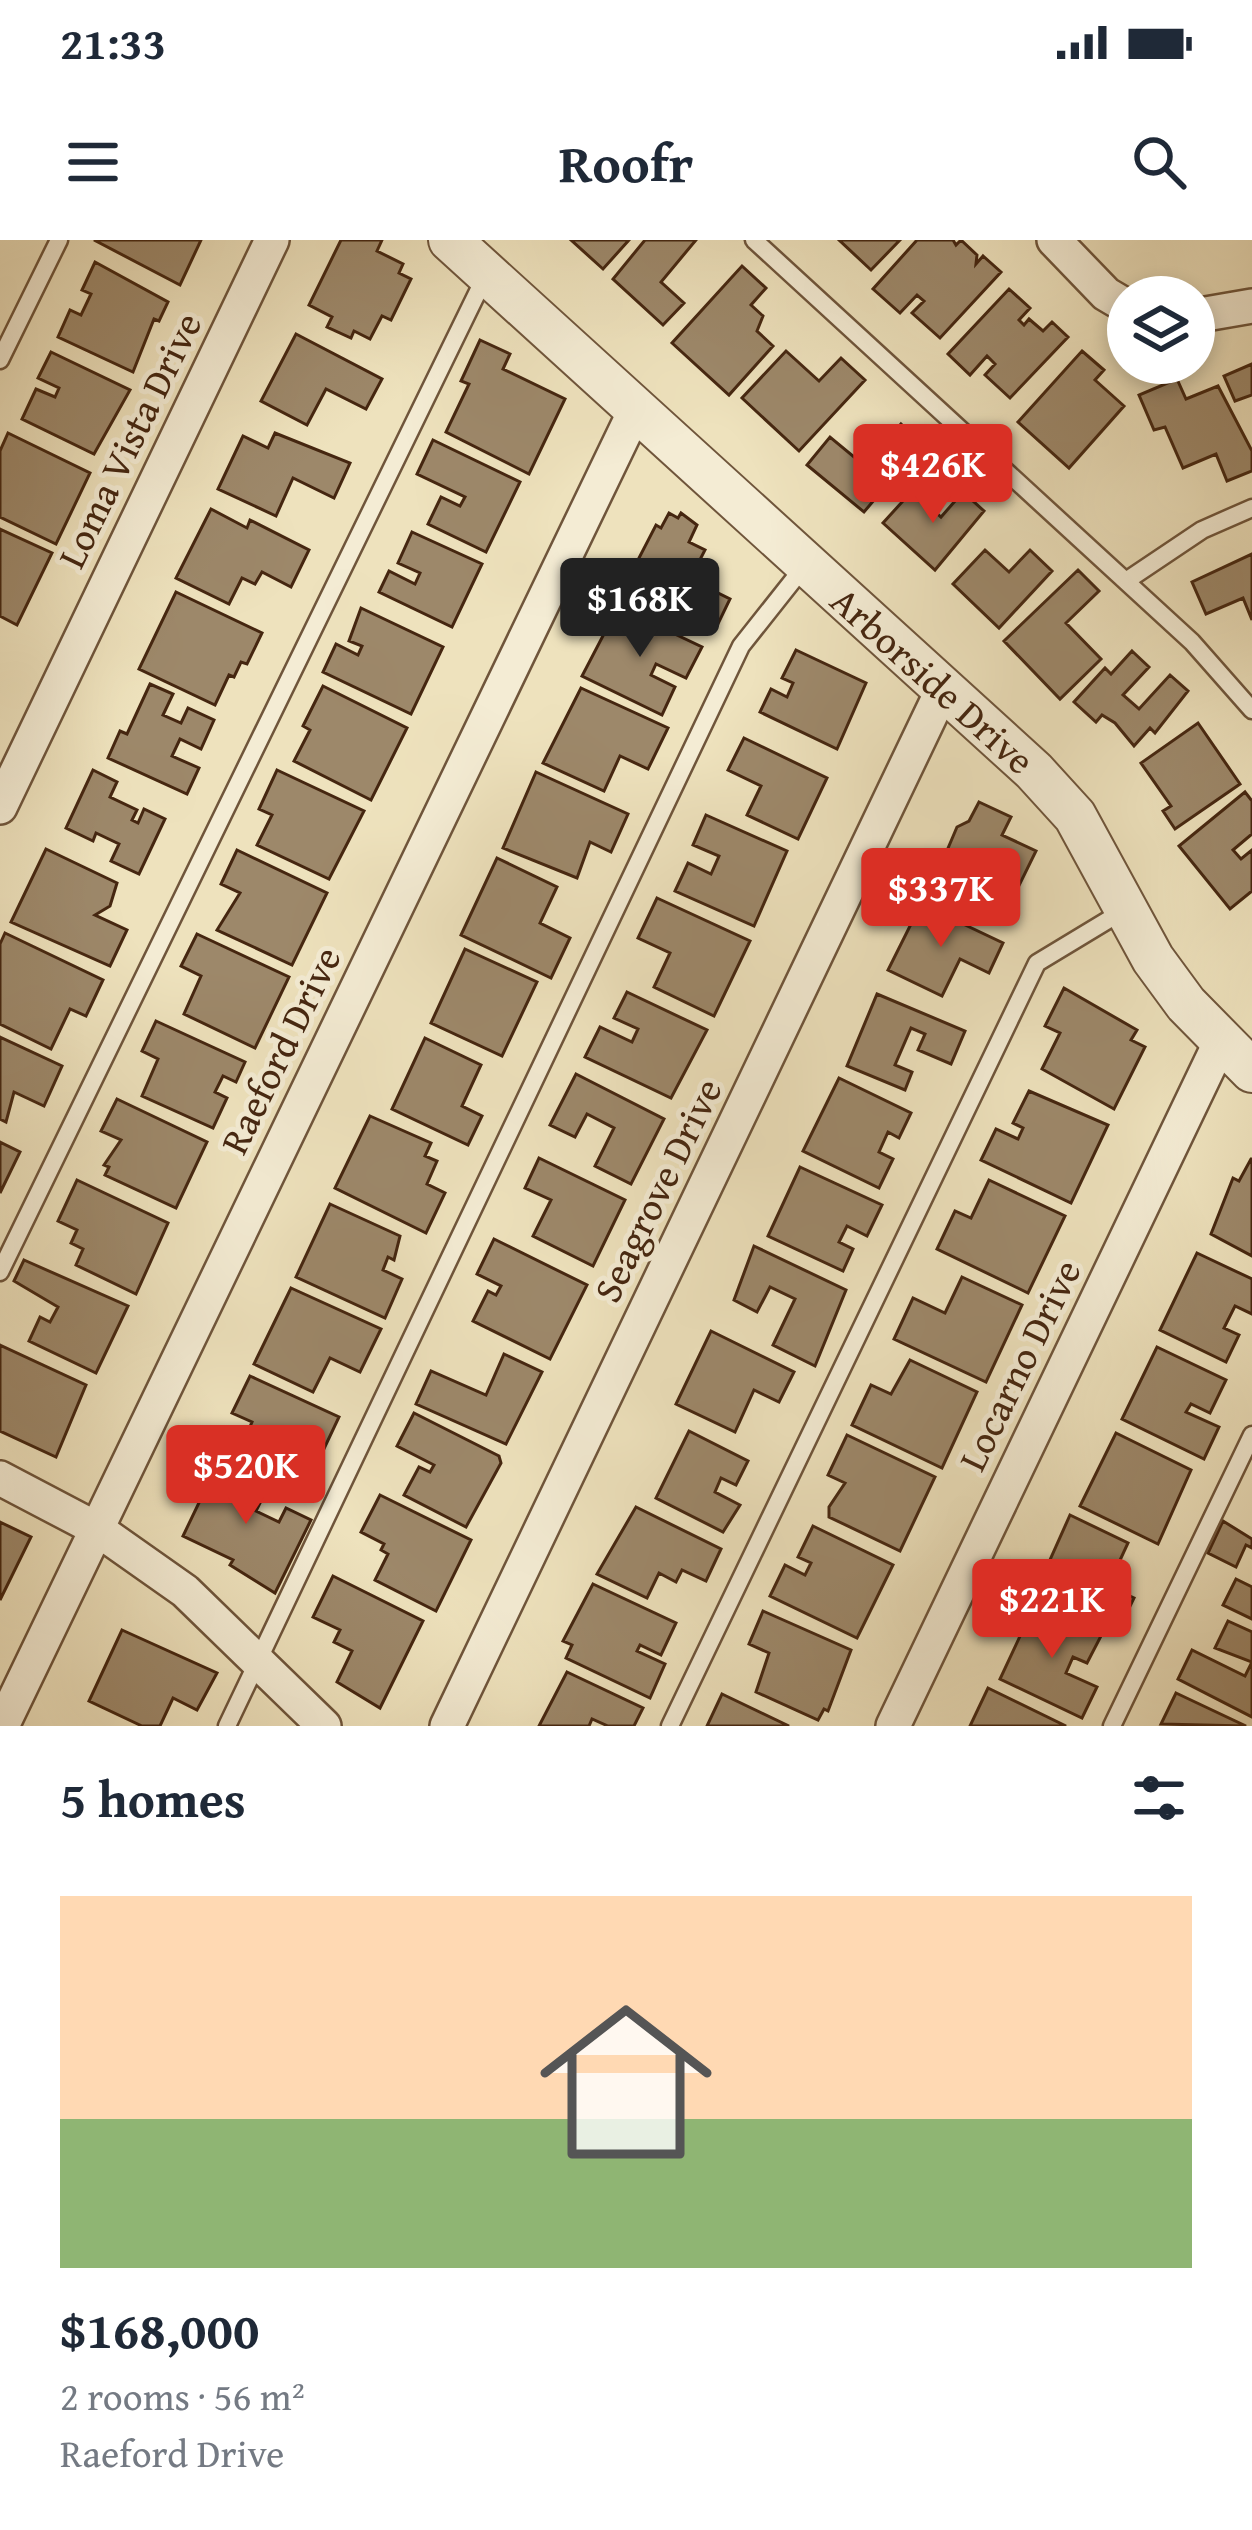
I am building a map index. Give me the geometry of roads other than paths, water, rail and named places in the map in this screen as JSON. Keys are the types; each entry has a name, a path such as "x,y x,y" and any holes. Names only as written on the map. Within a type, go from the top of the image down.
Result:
{"street":[{"name":"Loma Vista Drive","path":"0,807 272,240"},
{"name":"Arborside Drive","path":"450,240 943,689 1075,816 1153,959 1221,1041 1252,1070"},
{"path":"1054,240 1107,295"},
{"path":"1215,312 1252,306"},
{"name":"Raeford Drive","path":"2,1726 635,411"},
{"name":"Seagrove Drive","path":"447,1726 943,689"},
{"name":"Locarno Drive","path":"893,1726 1221,1041"},
{"path":"0,1478 97,1528 185,1591 325,1726"}],"lane":[{"path":"0,360 59,240"},
{"path":"754,240 1192,642 1252,710"},
{"path":"0,1272 487,274"},
{"path":"1126,580 1202,530 1252,508"},
{"path":"226,1726 741,646 806,563"},
{"path":"670,1726 1037,964 1125,910"},
{"path":"1112,1726 1252,1435"}]}
